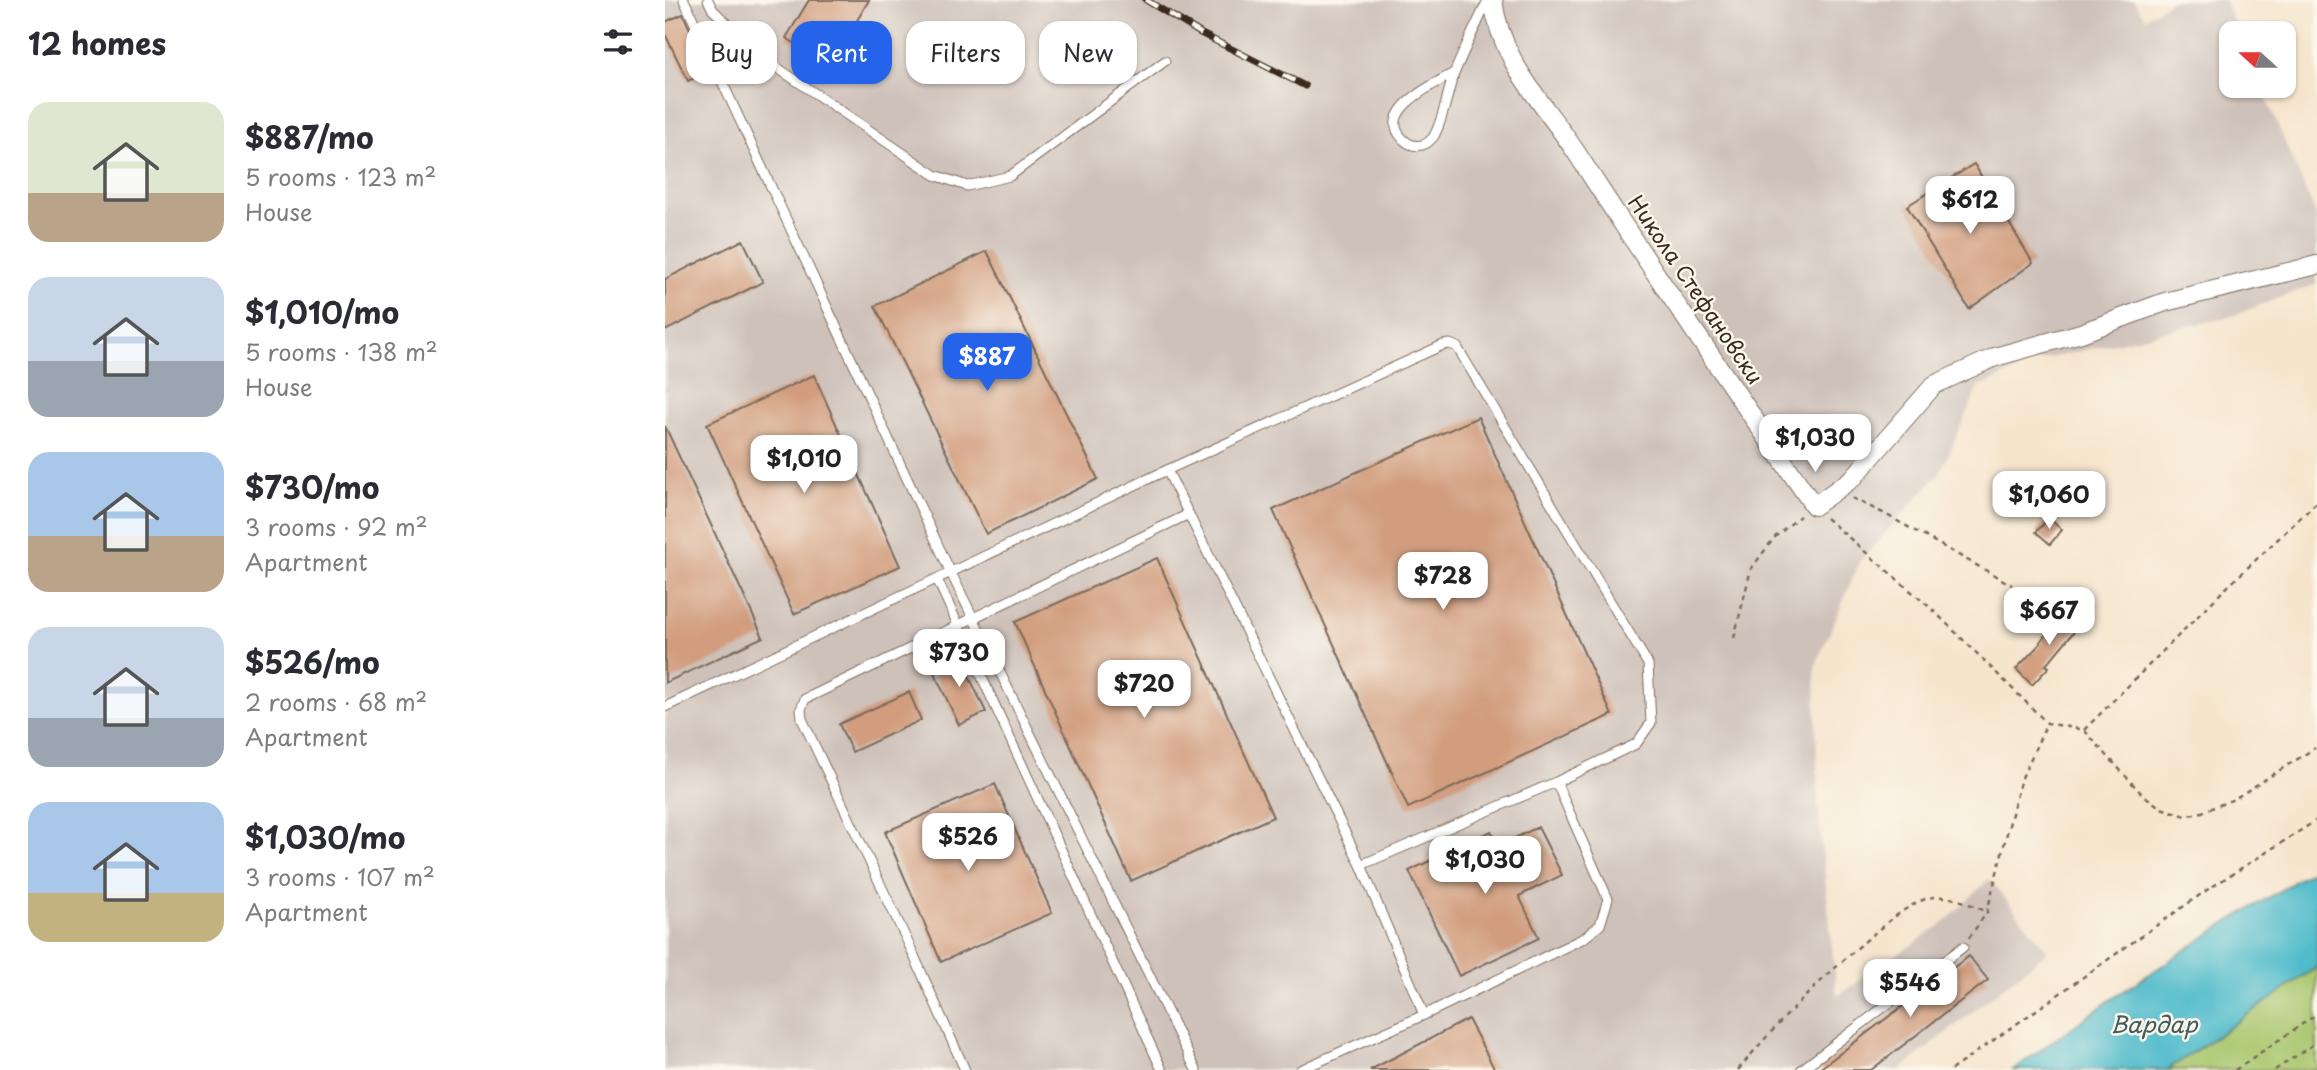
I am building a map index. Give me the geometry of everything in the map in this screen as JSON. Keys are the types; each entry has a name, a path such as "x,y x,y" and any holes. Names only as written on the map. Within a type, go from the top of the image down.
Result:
{"street":[{"name":"Никола Стефановски","path":"1490,0 1508,52 1526,85 1568,140 1654,273 1814,506"},
{"path":"1814,506 1853,478 1934,385 1995,358 2081,333 2165,302 2317,265"}],"lane":[{"path":"684,0 951,573 1196,1070"},
{"path":"708,0 713,10 766,60 935,175 967,186 1010,176 1165,61"},
{"path":"1454,73 1408,100 1399,112 1396,124 1398,134 1408,144 1418,147 1427,144 1434,135 1454,73 1490,0"},
{"path":"665,707 1167,470 1450,344 1457,347 1648,664 1651,723 1636,744 1556,782 1361,865"},
{"path":"1167,470 1361,865 1424,1015"},
{"path":"965,1070 802,719 801,709 805,699 1189,514"},
{"path":"937,579 1162,1070"},
{"path":"1300,1070 1424,1015 1584,938 1600,925 1608,899 1556,782"},
{"path":"1801,1070 1963,947"}],"path":[{"path":"1853,498 2012,585"},
{"path":"2084,730 2223,591 2317,502"},
{"path":"1734,638 1751,569 1775,538 1814,506 1933,610 2047,723 2084,730 2141,793 2161,808 2186,816 2234,799 2315,748"},
{"path":"1963,947 1987,912 2020,782 2047,723"},
{"path":"1951,1070 2198,896 2317,820"},
{"path":"1738,1070 1766,1035 1827,975 1893,918 1927,898 1957,898 1987,912"},
{"path":"2235,1070 2317,1014"},
{"path":"2274,1070 2317,1042"}],"shaded area":[{"path":"665,0 2133,0 2145,18 2172,0 2224,0 2233,21 2219,21 2219,98 2266,98 2317,217 2317,284 2229,317 2037,361 1978,388 1940,473 1860,561 1815,667 1818,808 1837,996 1944,923 1989,879 2048,951 1900,1070 665,1070"}],"green space":[{"path":"2317,967 2317,1070 2167,1070"}],"water":[{"name":"Вардар","path":"2317,868 2317,967 2167,1070 2013,1070 2106,1003 2217,929"}],"building":[{"path":"809,0 869,0 857,21 796,21"},
{"path":"683,14 686,21 686,77 665,34 665,22"},
{"path":"1974,164 2033,263 1969,309 1907,206"},
{"path":"743,240 763,282 665,331 665,279"},
{"path":"987,251 1098,479 986,534 875,306"},
{"path":"814,375 900,566 794,614 707,424"},
{"path":"1478,417 1612,715 1408,808 1273,510"},
{"path":"665,426 763,637 665,683"},
{"path":"2049,518 2062,530 2050,544 2036,532"},
{"path":"1157,558 1273,817 1131,881 1015,622"},
{"path":"2067,609 2082,622 2046,665 2049,667 2032,685 2016,669 2041,643"},
{"path":"958,653 986,712 959,725 931,666"},
{"path":"909,692 921,720 852,752 839,724"},
{"path":"995,784 1052,913 941,962 885,832"},
{"path":"1538,827 1562,875 1519,896 1539,938 1459,976 1409,871 1491,831 1498,846"},
{"path":"1969,956 1988,980 1871,1070 1818,1070"},
{"path":"1468,1019 1495,1070 1370,1070"}],"railway":[{"path":"1146,0 1202,34 1305,86"}]}
